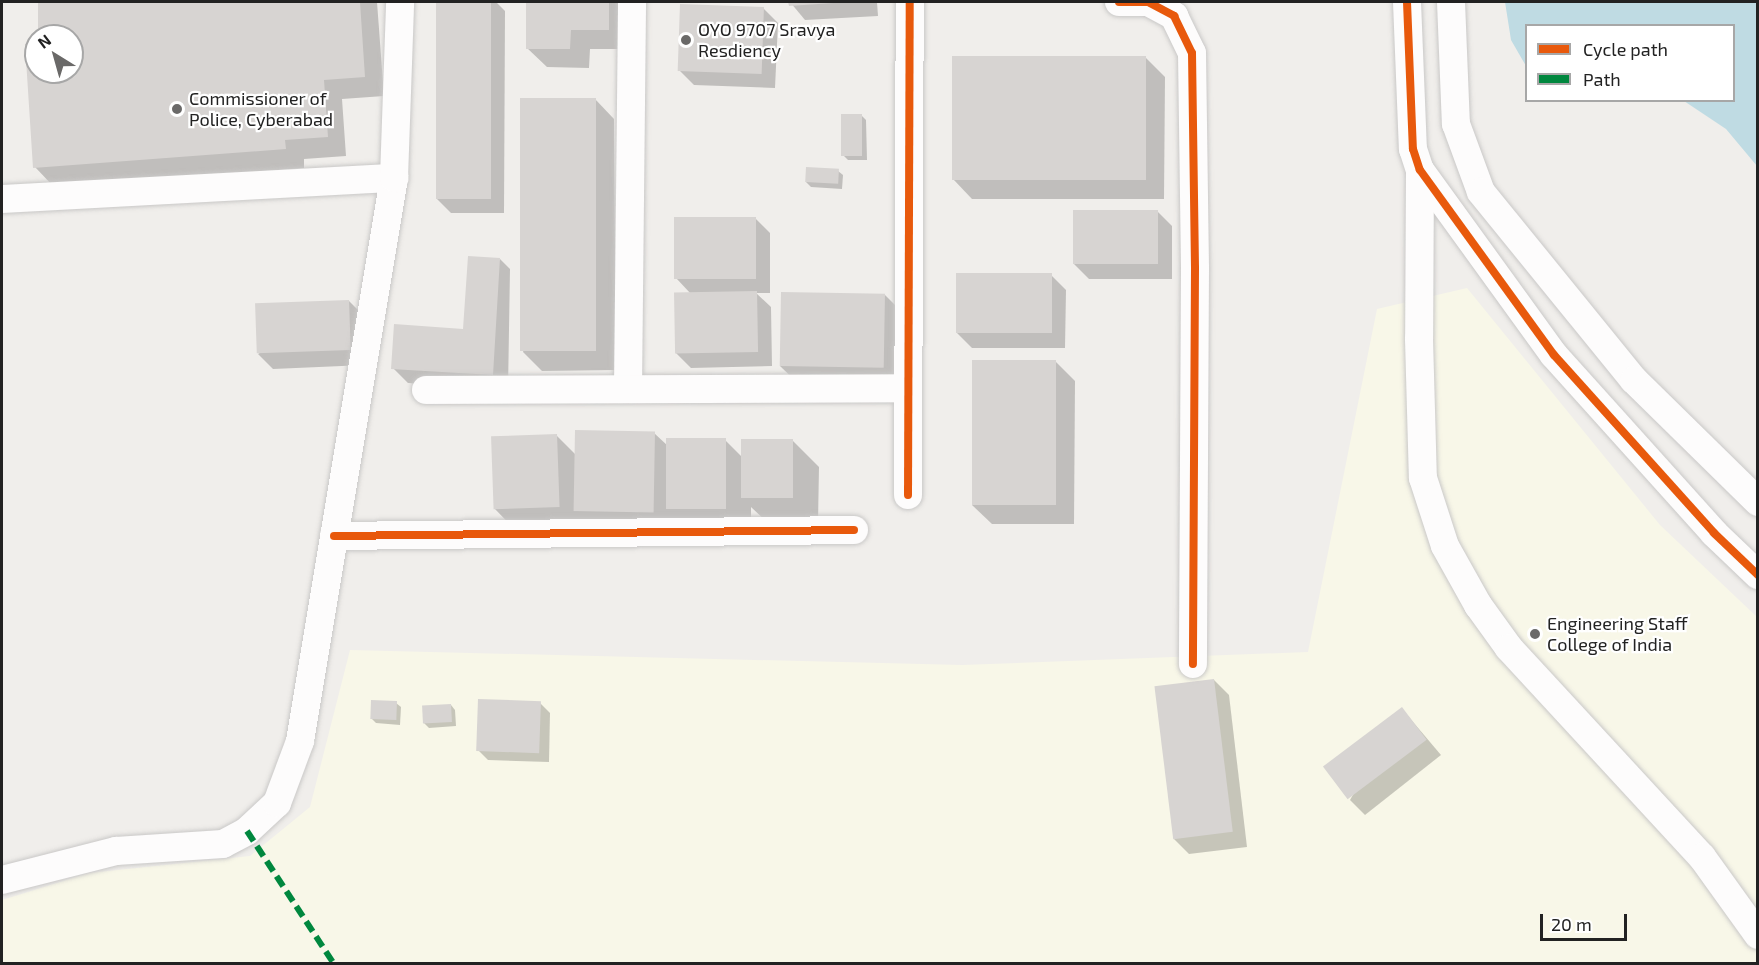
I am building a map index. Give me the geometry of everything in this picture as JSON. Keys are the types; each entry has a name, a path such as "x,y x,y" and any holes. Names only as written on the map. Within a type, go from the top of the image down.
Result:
{"street":[{"path":"2,880 116,851 223,844 247,831 277,802 300,741 394,178 400,2"},
{"path":"628,389 632,2"},
{"path":"908,495 910,2"},
{"path":"1119,2 1148,2 1174,16 1192,53 1196,268 1193,664"},
{"path":"1407,2 1413,149 1420,170 1554,355 1714,533 1758,575"},
{"path":"1451,2 1456,124 1481,192 1634,380 1758,502"},
{"path":"1420,170 1419,339 1423,478 1445,546 1478,605 1509,648 1702,857 1758,935"},
{"path":"2,199 394,178"},
{"path":"426,390 907,388"},
{"path":"334,536 854,530"}],"shaded area":[{"name":"Engineering Staff College of India","path":"1467,288 1660,525 1757,617 1757,963 2,964 2,900 89,873 250,856 310,807 350,650 962,665 1308,652 1377,309"}],"water":[{"path":"1505,2 1757,2 1757,166 1726,129 1686,102 1735,102 1735,24 1525,24 1525,64 1511,40"}],"building":[{"name":"Commissioner of Police, Cyberabad","path":"38,2 360,2 365,77 324,80 328,137 285,140 286,149 33,168 28,84 84,84 84,24 38,24"},
{"path":"436,2 491,2 491,199 436,199"},
{"path":"526,2 609,2 609,30 571,30 570,49 526,49"},
{"path":"788,2 833,2 833,3 789,6"},
{"path":"680,4 764,7 762,74 678,71"},
{"path":"952,56 1146,56 1146,180 952,180"},
{"path":"520,98 596,98 596,351 520,351"},
{"path":"841,114 862,114 862,156 841,156"},
{"path":"806,167 839,169 838,184 805,182"},
{"path":"1073,210 1158,210 1158,264 1073,264"},
{"path":"674,217 756,217 756,279 674,279"},
{"path":"468,256 500,258 493,375 391,369 394,324 463,329"},
{"path":"956,273 1052,273 1052,333 956,333"},
{"path":"757,291 758,352 675,353 674,292"},
{"path":"781,292 885,294 884,368 780,366"},
{"path":"349,300 351,350 257,353 255,303"},
{"path":"972,360 1056,360 1056,505 972,505"},
{"path":"575,430 655,431 654,512 574,511"},
{"path":"557,434 560,507 494,509 491,436"},
{"path":"666,438 726,438 726,509 666,509"},
{"path":"741,439 793,439 793,498 741,498"},
{"path":"1214,679 1233,832 1173,839 1154,686"},
{"path":"478,699 541,701 539,753 476,751"},
{"path":"371,700 397,701 396,720 370,719"},
{"path":"451,704 452,722 423,723 422,706"},
{"path":"1402,707 1427,740 1348,799 1323,767"}],"marked path":[{"path":"247,831 334,964"}],"cycle path":[{"path":"908,495 910,2"},
{"path":"1119,2 1148,2 1174,16 1192,53 1195,268 1193,664"},
{"path":"1407,2 1413,149 1420,170 1554,355 1714,533 1758,575"},
{"path":"334,536 854,530"}],"place":[{"name":"OYO 9707 Sravya Resdiency","path":"686,40"},
{"name":"Commissioner of Police, Cyberabad","path":"177,109"},
{"name":"Engineering Staff College of India","path":"1535,634"}]}
